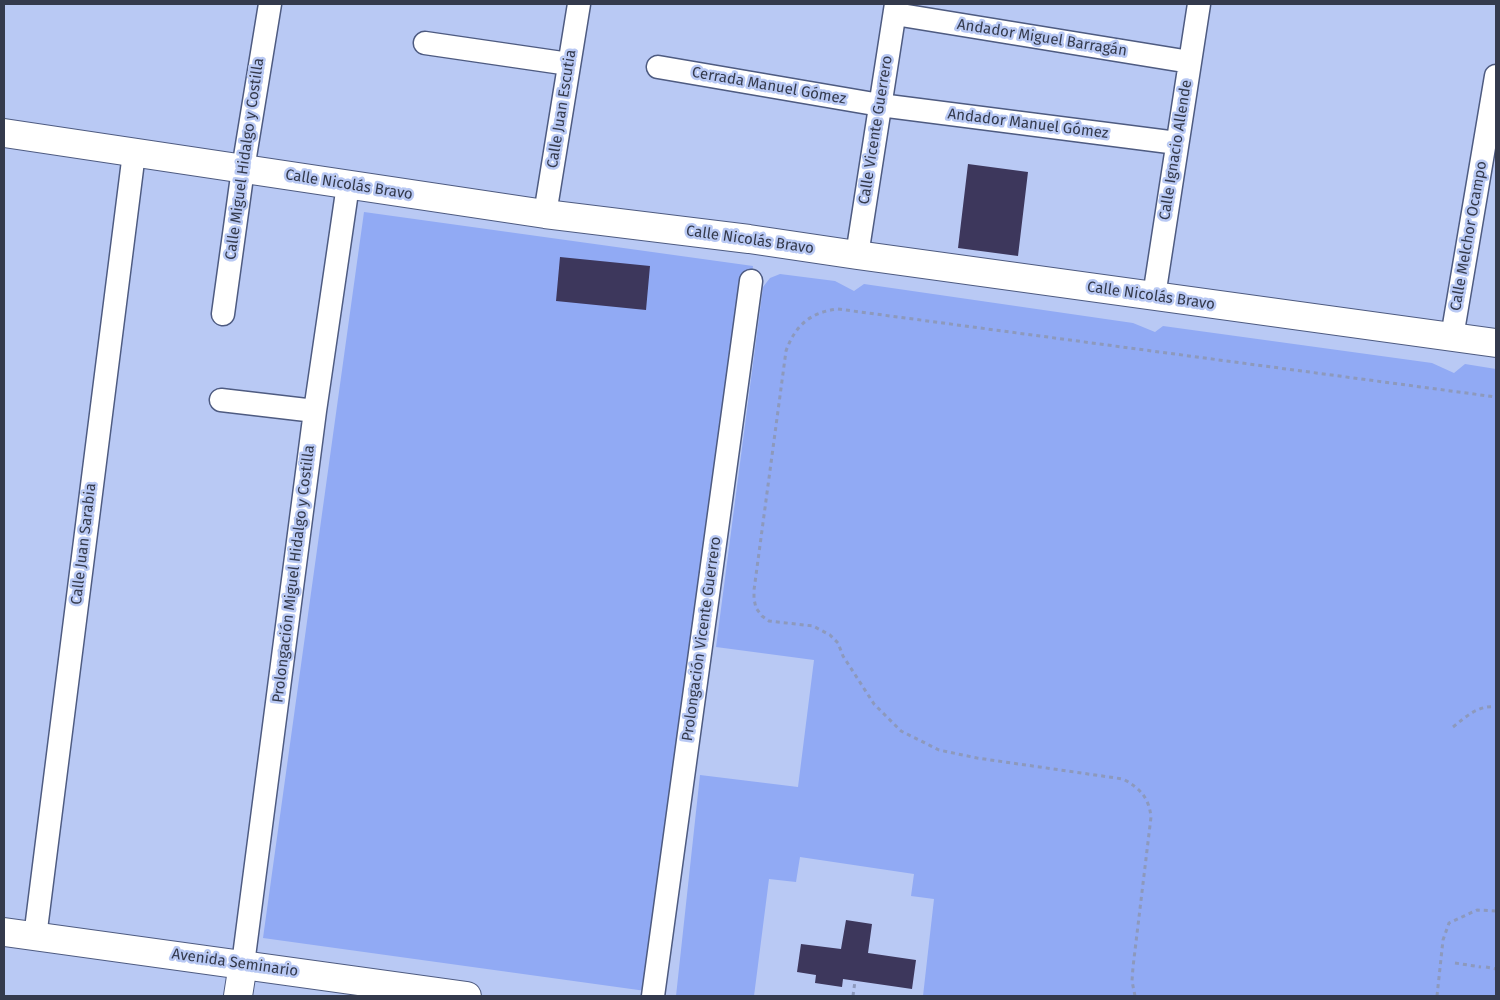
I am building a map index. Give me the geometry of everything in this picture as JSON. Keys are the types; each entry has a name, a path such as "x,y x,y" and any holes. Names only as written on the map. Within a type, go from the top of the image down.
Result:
{"street":[{"name":"Calle Miguel Hidalgo y Costilla","path":"223,314 243,169 270,4"},
{"name":"Calle Juan Escutia","path":"545,214 579,4"},
{"name":"Calle Ignacio Allende","path":"1154,296 1199,4"},
{"name":"Andador Miguel Barragán","path":"895,9 1190,62"},
{"name":"Calle Vicente Guerrero","path":"856,255 895,9"},
{"path":"425,43 570,64"},
{"name":"Cerrada Manuel Gómez","path":"658,67 880,104"},
{"name":"Calle Melchor Ocampo","path":"1452,337 1496,76"},
{"name":"Andador Manuel Gómez","path":"880,104 1177,144"},
{"name":"Calle Nicolás Bravo","path":"4,134 545,214 749,239 1496,343"},
{"name":"Calle Juan Sarabia","path":"35,937 134,153"},
{"name":"Prolongación Miguel Hidalgo y Costilla","path":"243,964 315,411 348,185"},
{"name":"Prolongación Vicente Guerrero","path":"653,996 751,281"},
{"path":"221,400 315,411"},
{"name":"Avenida Seminario","path":"4,932 467,996"},
{"path":"238,996 243,964"}],"path":[{"path":"1135,996 1132,981 1133,967 1151,817 1150,809 1143,793 1123,779 977,758 939,750 901,731 874,704 843,656 838,643 830,635 814,626 768,621 756,608 754,590 786,351 790,339 797,328 816,313 838,309 1496,397"},
{"path":"1453,727 1473,711 1486,706 1496,707"},
{"path":"1437,996 1443,940 1449,923 1477,910 1496,911"},
{"path":"1455,963 1481,967"},
{"path":"1486,967 1496,968"},
{"path":"853,996 855,981"}],"shaded area":[{"path":"364,212 753,266 653,992 263,938"},
{"path":"780,274 835,281 854,291 864,284 1133,323 1155,332 1163,326 1432,363 1454,373 1465,364 1496,369 1496,996 923,996 934,899 911,896 914,874 800,857 796,882 769,879 754,996 676,996 700,775 798,787 814,660 716,647 763,287 770,278"}],"building":[{"path":"968,164 1028,172 1018,256 958,248"},
{"path":"560,257 650,266 646,310 556,301"},
{"path":"846,920 872,924 868,953 916,960 912,989 843,979 842,987 815,983 816,975 797,972 801,944 841,949"}]}
